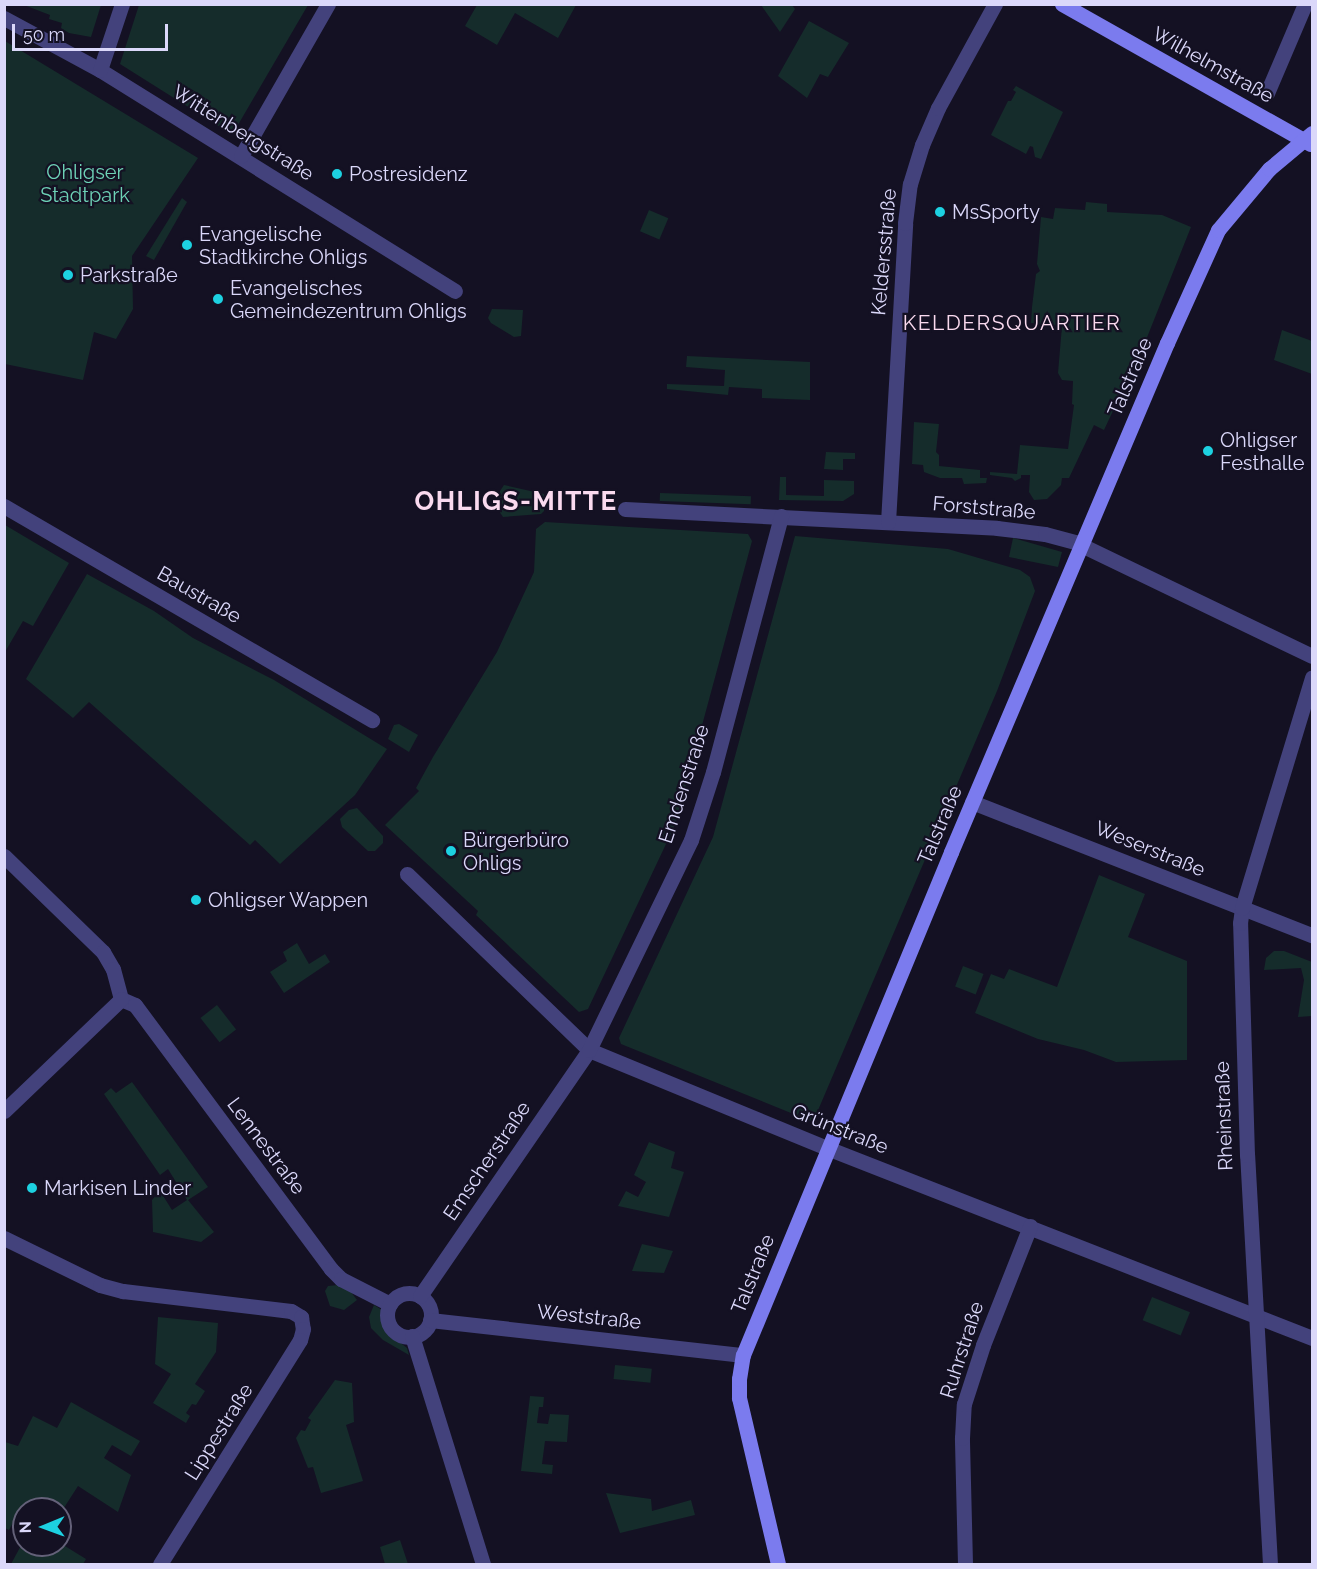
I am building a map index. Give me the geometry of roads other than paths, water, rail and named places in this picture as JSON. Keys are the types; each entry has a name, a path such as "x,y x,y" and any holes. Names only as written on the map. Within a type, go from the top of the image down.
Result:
{"main road":[{"name":"Wilhelmstraße","path":"1062,4 1309,139"},
{"name":"Talstraße","path":"778,1564 739,1398 738,1379 743,1355 972,802 1167,343 1218,230 1256,183 1309,139"}],"street":[{"path":"100,70 122,4"},
{"path":"241,156 328,4"},
{"name":"Keldersstraße","path":"888,522 905,223 910,184 922,145 938,108 994,4"},
{"path":"1267,93 1305,4"},
{"name":"Wittenbergstraße","path":"4,18 100,70 455,291"},
{"name":"Baustraße","path":"4,506 372,720"},
{"name":"Forststraße","path":"625,509 997,528 1045,534 1082,546 1312,656"},
{"name":"Emdenstraße","path":"589,1050 691,840 713,772 781,516"},
{"name":"Rheinstraße","path":"1270,1564 1242,1060 1242,908 1312,676"},
{"name":"Weserstraße","path":"972,802 1312,935"},
{"path":"4,855 103,952 113,969 121,999 4,1112"},
{"name":"Grünstraße","path":"407,874 589,1050 827,1148 1312,1338"},
{"name":"Lennestraße","path":"121,999 135,1005 331,1269 341,1279 390,1304"},
{"name":"Emscherstraße","path":"420,1296 589,1050"},
{"name":"Ruhrstraße","path":"964,1564 962,1438 964,1404 983,1345 1030,1226"},
{"name":"Lippestraße","path":"4,1238 100,1285 123,1291 291,1311 301,1317 303,1329 300,1340 160,1564"},
{"path":"403,1294 420,1296 429,1306 430,1320 424,1331 412,1336 400,1335 390,1325 387,1318 390,1304 403,1294"},
{"name":"Weststraße","path":"430,1320 743,1355"},
{"path":"412,1336 483,1564"}],"place":[{"name":"Postresidenz","path":"337,174"},
{"name":"MsSporty","path":"940,212"},
{"name":"Evangelische Stadtkirche Ohligs","path":"187,245"},
{"name":"Parkstraße","path":"68,275"},
{"name":"Evangelisches Gemeindezentrum Ohligs","path":"218,299"},
{"name":"Ohligser Festhalle","path":"1208,451"},
{"name":"Bürgerbüro Ohligs","path":"451,851"},
{"name":"Ohligser Wappen","path":"196,900"},
{"name":"Markisen Linder","path":"32,1188"}],"district":[{"name":"KELDERSQUARTIER","path":"1012,323"},
{"name":"OHLIGS-MITTE","path":"516,502"}],"park label":[{"name":"Ohligser Stadtpark","path":"85,184"}]}
